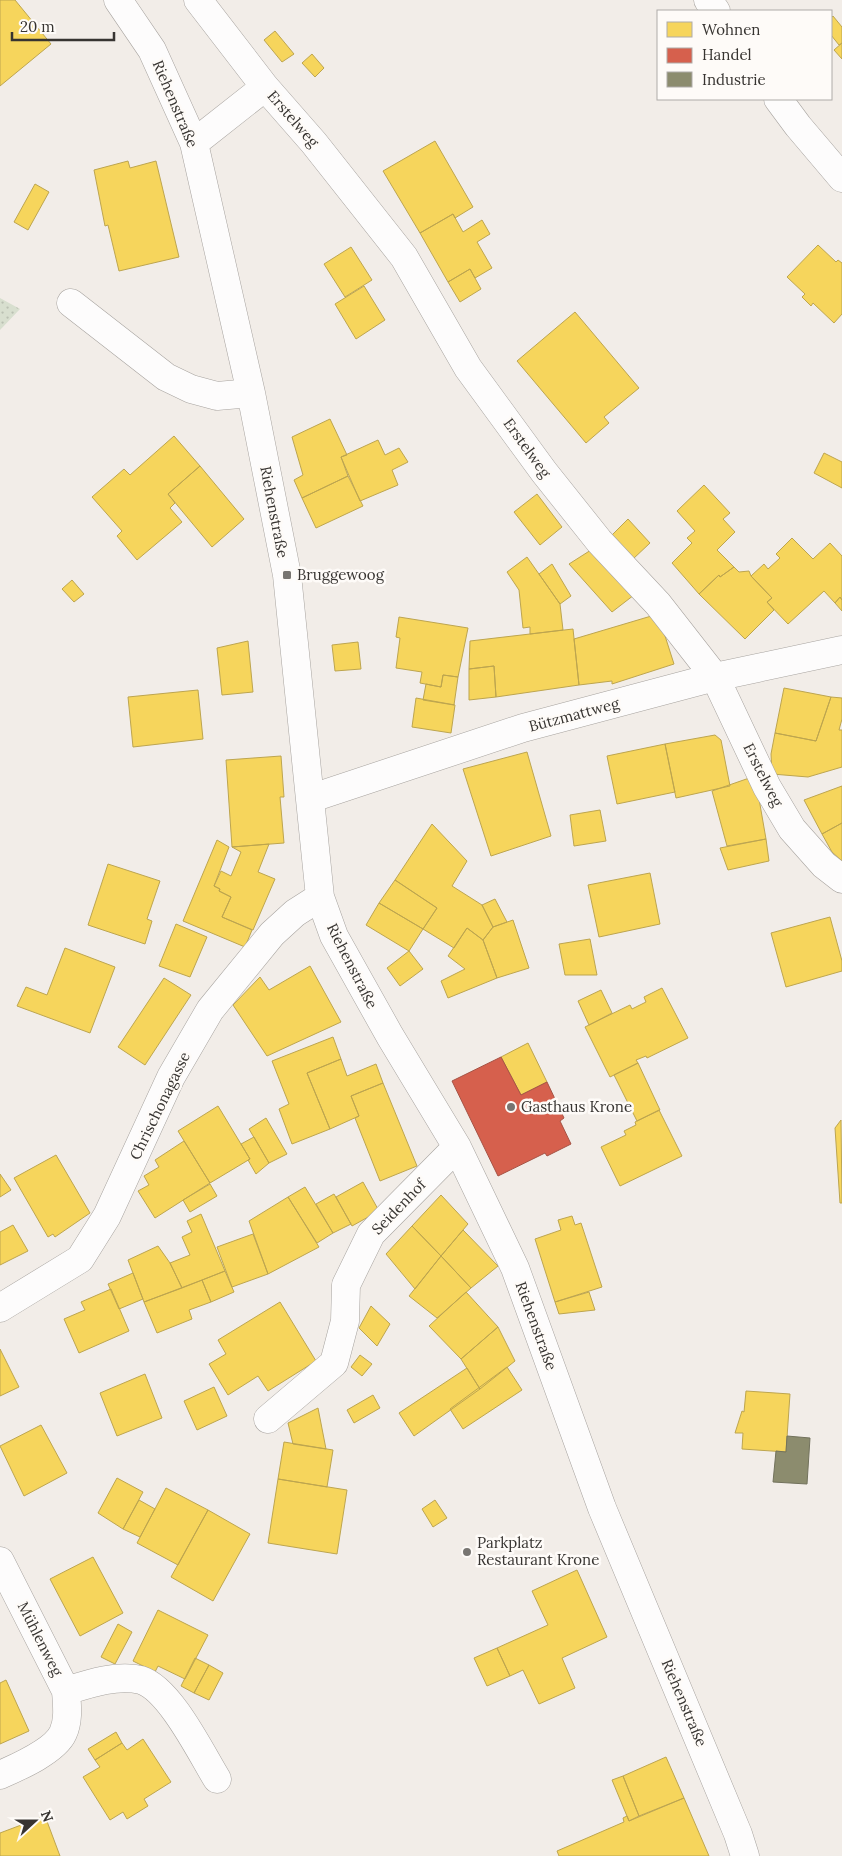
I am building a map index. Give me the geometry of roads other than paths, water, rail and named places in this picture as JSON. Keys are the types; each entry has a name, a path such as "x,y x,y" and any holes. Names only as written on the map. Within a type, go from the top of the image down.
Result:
{"street":[{"name":"Riehenstraße","path":"118,0 152,50 194,143 251,393 287,575 312,798 320,897 334,936 390,1036 457,1147 515,1268 602,1508 738,1834 744,1856"},
{"path":"198,0 265,87"},
{"name":"Erstelweg","path":"194,143 265,87 314,143 404,257 468,368 544,472 599,541 658,604 715,677 767,786 792,829 824,866 842,879"},
{"path":"779,100 842,178"},
{"path":"71,303 166,377 191,389 217,396 251,393"},
{"name":"Bützmattweg","path":"312,798 523,728 715,677 842,650"},
{"name":"Chrischonagasse","path":"0,1308 80,1258 107,1216 171,1078 210,1010 272,934 295,913 320,897"},
{"name":"Seidenhof","path":"268,1419 334,1363 344,1321 346,1285 371,1234 457,1147"},
{"name":"Mühlenweg","path":"0,1561 66,1691 68,1711 63,1734 37,1759 0,1775"},
{"name":"Mühlenweg","path":"66,1691 102,1679 141,1680 168,1700 217,1779"}],"place":[{"name":"Bruggewoog","path":"287,575"},
{"name":"Gasthaus Krone","path":"511,1107"},
{"name":"Parkplatz Restaurant Krone","path":"467,1552"}]}
